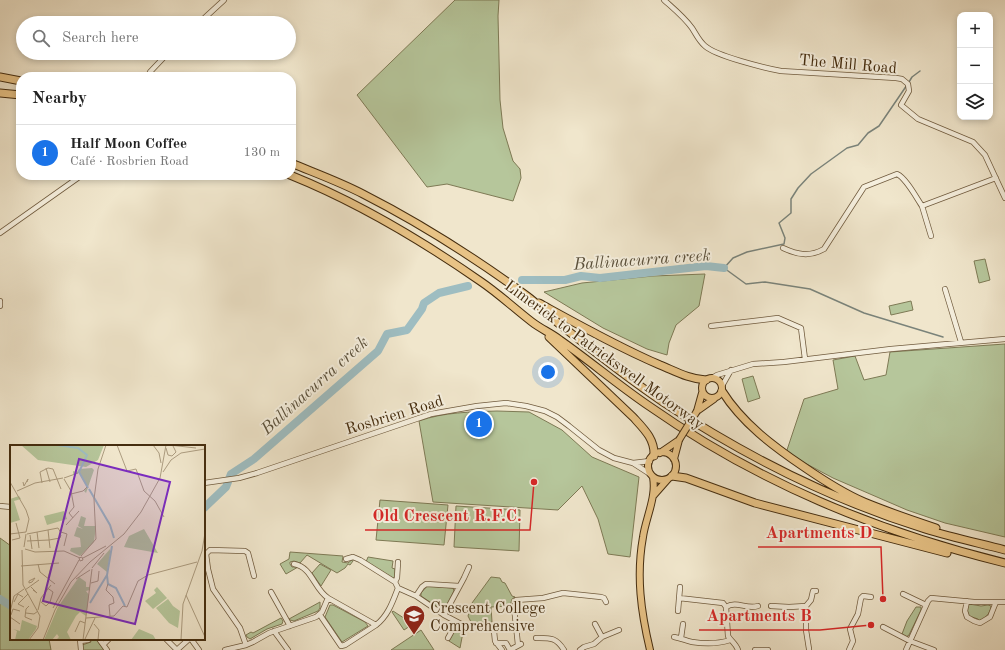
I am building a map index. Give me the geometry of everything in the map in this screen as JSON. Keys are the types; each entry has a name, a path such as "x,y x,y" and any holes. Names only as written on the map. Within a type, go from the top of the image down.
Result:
{"highway":[{"path":"0,77 16,80"},
{"path":"0,93 16,95"},
{"name":"Limerick to Patrickswell Motorway","path":"296,165 362,193 421,225 529,297 557,322 645,389 728,443 834,496 933,532 1005,549"},
{"name":"Limerick to Patrickswell Motorway","path":"296,178 344,200 436,251 482,282 534,323 558,338 649,406 705,442 764,476 827,505 872,523 951,549 1005,563"},
{"path":"529,297 599,337 640,356 689,377 709,379"},
{"path":"534,323 646,430 653,444 655,456"},
{"path":"722,388 738,413 778,450 833,487 864,502 893,513 1005,549"},
{"path":"670,477 686,478 762,505 1005,567"}],"main road":[{"path":"653,496 676,468 674,459 679,440 698,411 719,396 722,388 718,380 709,379 702,384 702,393 698,411"},
{"path":"702,393 707,398 714,399"},
{"path":"650,650 642,618 640,595 640,563 643,538 653,496 652,475 648,465 655,456 679,440"},
{"path":"655,456 668,454 674,459"},
{"path":"652,475 661,480 670,477"}],"street":[{"path":"207,16 224,0"},
{"name":"The Mill Road","path":"664,0 683,17 708,49 733,58 780,71 902,79 908,84 909,91 901,105 918,119 973,142 985,155 1005,198"},
{"path":"150,72 161,60"},
{"path":"783,248 803,255 817,253 824,249 864,187 897,174 904,180 922,206 931,236"},
{"path":"922,206 996,178"},
{"path":"0,233 75,180"},
{"path":"945,289 961,342"},
{"path":"0,301 0,306"},
{"path":"711,326 757,320 782,319 801,328 805,359"},
{"path":"709,379 731,370 753,364 784,362 865,351 1005,339"},
{"path":"722,388 731,370"},
{"name":"Rosbrien Road","path":"205,483 248,476 431,414 456,409 501,404 526,406 557,417 599,450 614,458 633,464 652,475"},
{"name":"Rosbrien Road","path":"633,464 655,456"},
{"path":"0,506 10,507"},
{"path":"246,645 240,628 213,589 206,569 206,554 210,550 245,551 248,553 254,576"},
{"path":"346,558 353,557 360,560 395,582 398,588 416,596 444,615 463,625"},
{"path":"395,582 397,578 398,562"},
{"path":"294,564 300,565 306,570 320,591 328,598 376,625"},
{"path":"444,615 469,567"},
{"path":"416,596 426,584 459,586"},
{"path":"678,611 680,587"},
{"path":"320,615 341,646 345,645 381,621 388,611 398,588"},
{"path":"809,650 806,630 806,606 811,600 813,591 816,591"},
{"path":"271,592 290,626"},
{"path":"496,643 506,643 510,650 520,644 514,607 516,600 543,598 563,593 601,597 604,598 606,602"},
{"path":"902,594 926,605"},
{"path":"849,650 853,641 850,629 858,614 861,598 864,596 872,597"},
{"path":"225,650 246,645 274,631 320,615 325,609 328,598"},
{"path":"679,598 723,603 726,607 727,628 730,640 735,643 738,650"},
{"path":"906,650 929,599 1005,602"},
{"path":"967,601 965,611 967,617 980,623 990,617 996,602"},
{"path":"726,607 733,604 750,608 758,606"},
{"path":"771,606 806,606"},
{"path":"448,638 457,622"},
{"path":"595,624 602,637"},
{"path":"681,638 683,624"},
{"path":"884,627 910,641 934,650"},
{"path":"580,650 594,644 602,637 619,630"},
{"path":"274,631 288,650"},
{"path":"494,631 496,643 502,650"},
{"path":"674,637 691,642 706,643 718,643 730,640"},
{"path":"536,638 554,639 560,643 564,650"},
{"path":"81,650 80,640 88,640"},
{"path":"100,640 108,650"},
{"path":"104,644 108,640"},
{"path":"167,640 177,650 189,640"},
{"path":"191,640 199,650"},
{"path":"755,650 768,650"},
{"path":"806,650 812,650"}],"green space":[{"path":"455,0 499,0 500,100 503,128 513,161 520,169 521,178 513,201 447,184 427,187 357,95"},
{"path":"985,259 990,280 979,283 974,261"},
{"path":"705,274 699,306 676,325 669,343 667,355 647,349 603,328 544,292 582,283 653,276"},
{"path":"911,301 913,310 891,315 889,306"},
{"path":"1005,344 1005,537 945,523 907,510 833,478 786,453 804,399 838,389 833,360 855,356 864,380 886,375 890,352"},
{"path":"753,376 760,398 748,402 742,379"},
{"path":"497,411 529,412 562,430 592,457 639,477 630,557 608,554 598,519 582,486 558,510 433,502 419,421 448,414"},
{"path":"380,500 448,505 444,545 376,540"},
{"path":"456,506 520,510 519,551 454,547"},
{"path":"0,538 10,545 10,640 49,640 51,650 0,650"},
{"path":"290,552 343,556 342,562 348,563 353,559 353,561 350,565 348,564 337,573 307,555 300,563 294,561 290,562 292,567 298,567 286,574 280,564 289,559"},
{"path":"368,557 393,561 392,568 395,569 395,577 393,578 366,562"},
{"path":"320,564 331,570 321,586 312,573"},
{"path":"491,577 500,578 502,582 505,583 512,596 515,597 512,599 510,606 491,607 492,622 474,624 468,616 472,603"},
{"path":"427,586 453,588 454,591 445,609 442,610 421,596 421,593"},
{"path":"320,602 320,608 318,611 294,621 289,619"},
{"path":"969,604 981,606 988,605 991,606 991,609 983,619 978,621 978,619 971,618 969,615 967,609"},
{"path":"330,605 333,605 365,622 368,626 342,642 325,617"},
{"path":"916,607 921,607 921,610 909,635 906,637 902,634 907,621"},
{"path":"393,611 413,624 404,630 392,612"},
{"path":"281,618 283,621 282,624 267,629 250,639 247,637 246,635 251,632 253,633"},
{"path":"460,625 464,627 460,648 449,641 456,627"},
{"path":"421,630 434,650 391,650"},
{"path":"90,640 97,640 104,650 83,650 82,645 91,642"}],"waterway":[{"path":"909,82 912,77 920,71"},
{"path":"907,85 879,126 868,133 858,145 847,148 811,174 798,188 791,199 791,213 779,223 785,238 784,244 747,252 733,258 724,268 746,284 765,282 810,289 864,313 943,337"},
{"name":"Ballinacurra creek","path":"522,280 565,280 581,276 600,278 706,266 724,268"},
{"name":"Ballinacurra creek","path":"205,507 226,487 231,474 254,459 378,351 387,334 407,330 422,309 424,303 439,293 468,286"},
{"name":"Ballinacurra creek","path":"0,599 10,605"}],"place":[{"name":"Half Moon Coffee","path":"479,424"},
{"name":"Old Crescent R.F.C.","path":"534,482"},
{"name":"Apartments D","path":"883,599"},
{"name":"Apartments B","path":"871,625"},
{"name":"Crescent College Comprehensive","path":"414,636"}]}
